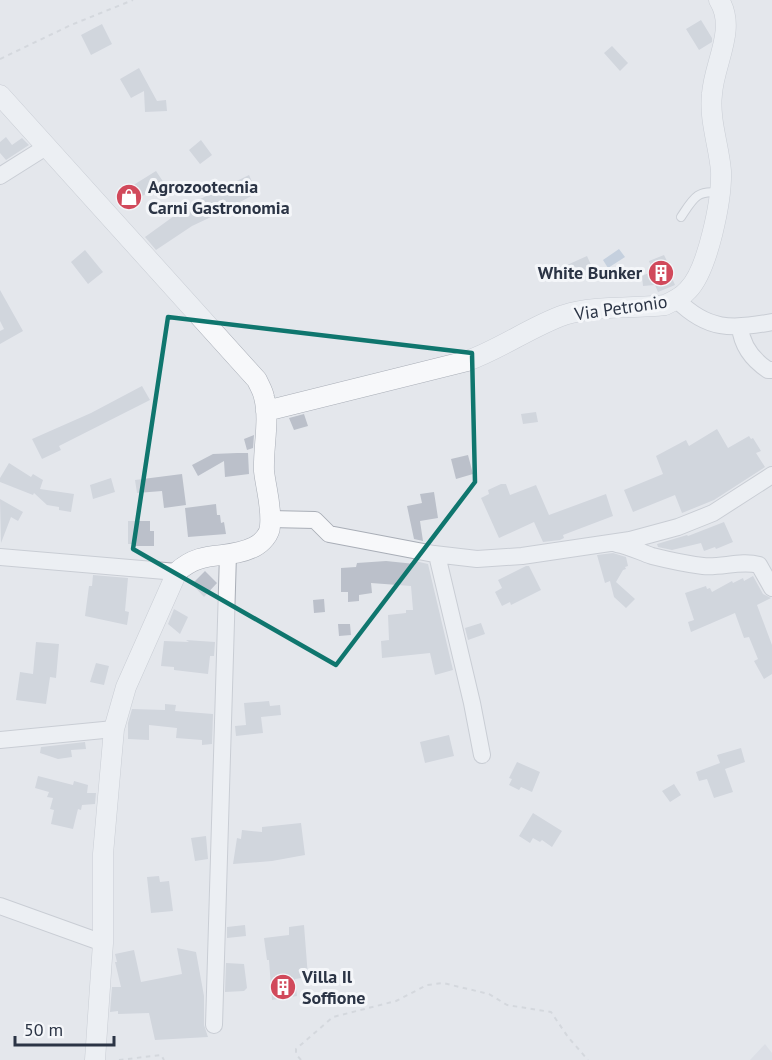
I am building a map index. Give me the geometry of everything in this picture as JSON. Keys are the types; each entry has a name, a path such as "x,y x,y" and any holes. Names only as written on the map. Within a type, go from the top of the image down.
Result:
{"street":[{"name":"Via Petronio","path":"266,411 467,361 491,352 562,316 582,310 651,307 677,300 698,276 714,223 720,193 721,170 711,100 726,30 724,8 719,0"},
{"path":"0,95 257,380 264,396 266,411 264,470 271,528 265,539 255,547 228,554 196,558 177,572 126,687 114,729 103,854 103,943 95,1060"},
{"path":"0,176 46,147"},
{"path":"677,300 690,313 703,321 724,327 772,322"},
{"path":"740,327 746,348 754,359 768,370 772,370"},
{"path":"270,519 315,520 330,534 437,555 477,559 500,557 614,543 678,527 713,513 772,475"},
{"path":"614,543 652,556 702,566 719,567 753,563 759,565 772,588"},
{"path":"214,1025 228,554"},
{"path":"437,555 482,755"},
{"path":"0,557 177,572"},
{"path":"0,740 114,729"},
{"path":"0,906 103,943"}],"lane":[{"path":"681,216 696,196 706,192 720,193"}],"path":[{"path":"0,59 71,25 133,0"},
{"path":"301,1060 296,1054 296,1049 333,1017 396,1001 427,985 443,983 489,994 507,1005 551,1012 588,1060"},
{"path":"118,1060 161,1055 164,1060"}],"highlighted area":[{"path":"168,317 472,353 475,482 336,665 133,549"}],"shaded area":[{"path":"765,1044 772,1053 772,1060 750,1060"}],"water":[{"path":"619,249 625,257 608,268 603,260"}],"building":[{"path":"701,20 712,42 699,50 686,29"},
{"path":"102,24 112,44 91,55 81,35"},
{"path":"612,46 628,63 620,71 604,53"},
{"path":"139,68 157,101 166,100 167,111 145,112 144,91 131,98 120,79"},
{"path":"6,137 12,145 22,138 29,145 6,160 0,153 0,142"},
{"path":"201,140 212,155 200,164 189,150"},
{"path":"156,171 164,183 134,201 127,189"},
{"path":"249,175 257,193 240,202 243,207 232,212 230,208 192,226 156,250 145,237 192,203"},
{"path":"85,250 103,272 88,284 71,262"},
{"name":"White Bunker","path":"664,255 674,275 671,276 675,285 658,292 655,285 643,286 642,276 653,271 649,261"},
{"path":"587,256 592,267 572,277 567,265"},
{"path":"0,290 23,331 0,344 0,331 4,329 0,321"},
{"path":"142,386 150,400 59,446 61,450 42,459 32,439 91,413"},
{"path":"536,412 538,422 523,424 521,414"},
{"path":"304,414 308,426 294,430 289,418"},
{"path":"717,429 728,448 749,436 753,438 761,451 756,453 765,467 714,500 682,513 675,495 633,512 624,490 663,474 656,456 686,440 689,446"},
{"path":"254,435 253,448 247,450 244,439"},
{"path":"248,453 249,474 225,477 224,461 198,476 192,465 213,454"},
{"path":"468,455 473,474 456,479 451,459"},
{"path":"9,463 31,477 33,474 43,480 40,489 74,494 71,512 47,505 34,493 33,495 0,482"},
{"path":"182,474 186,505 164,508 162,491 137,493 135,480"},
{"path":"111,478 115,492 93,499 90,485"},
{"path":"506,484 510,495 536,485 549,515 606,494 613,516 563,535 564,538 560,540 543,542 534,522 499,538 481,498 489,494 488,490"},
{"path":"434,492 438,518 420,521 423,541 414,539 407,506 422,503 420,494"},
{"path":"0,499 23,512 18,521 11,517 1,543"},
{"path":"216,504 217,515 220,515 221,523 224,522 226,534 188,537 185,508"},
{"path":"128,521 150,521 150,531 154,531 154,546 128,544"},
{"path":"724,522 733,542 716,549 715,547 704,551 701,543 672,550 658,547 657,544 688,536"},
{"path":"613,553 626,557 628,566 616,582 635,599 626,608 614,597 610,581 605,583 597,555"},
{"path":"386,561 415,564 415,561 428,564 453,670 435,675 430,653 382,658 381,641 389,640 388,615 413,610 411,586 371,583 372,593 359,595 359,601 348,602 348,592 341,592 341,568 356,567 357,563"},
{"path":"529,566 541,590 511,605 510,602 502,606 495,592 502,588 498,580"},
{"path":"205,571 217,583 204,597 192,584"},
{"path":"93,575 128,578 125,611 129,612 127,625 85,616 89,586 92,586"},
{"path":"753,576 763,594 771,598 757,605 772,645 772,674 764,679 754,661 758,659 749,637 744,638 735,613 691,632 688,622 694,620 685,593 706,586 712,592 732,581 733,583 743,578 744,581"},
{"path":"324,599 325,612 314,613 313,600"},
{"path":"174,609 188,617 180,634 168,624"},
{"path":"481,623 485,634 468,640 465,628"},
{"path":"338,624 350,624 351,635 339,636"},
{"path":"186,640 215,642 214,656 210,656 208,674 161,666 164,641 189,642"},
{"path":"36,642 59,644 56,678 50,677 46,704 16,700 20,672 33,674"},
{"path":"96,663 109,666 104,685 90,682"},
{"path":"269,701 270,706 280,705 281,715 261,717 263,733 236,736 235,726 246,725 244,703"},
{"path":"165,704 176,705 175,711 213,714 212,744 202,745 202,740 176,738 177,728 149,725 149,740 128,739 128,723 132,709 165,710"},
{"path":"449,735 454,756 425,763 420,742"},
{"path":"85,742 86,749 71,750 72,757 58,759 40,753 41,747"},
{"path":"741,748 745,762 725,769 733,792 714,798 707,779 699,781 696,772 720,763 717,755"},
{"path":"517,762 540,772 532,792 521,787 519,790 509,785 512,779 509,778"},
{"path":"38,776 73,785 74,781 88,785 87,793 96,793 95,804 82,805 81,810 78,809 73,829 51,824 54,810 50,809 53,798 47,797 49,792 35,788"},
{"path":"674,784 681,795 670,802 662,791"},
{"path":"533,813 562,831 552,847 542,840 540,842 533,838 530,843 519,836"},
{"path":"301,823 305,855 272,861 233,864 237,838 241,839 242,830 262,832 262,827"},
{"path":"206,836 208,859 195,861 191,838"},
{"path":"159,876 160,882 169,881 173,911 151,913 147,877"},
{"path":"245,925 246,936 227,938 227,927"},
{"path":"304,925 308,977 295,979 297,996 272,1000 269,960 267,960 264,938 289,935 289,927"},
{"path":"177,948 196,952 204,996 204,1025 208,1037 155,1040 149,1013 110,1012 112,987 121,987 115,954 134,950 141,982 182,974"},
{"path":"226,963 244,964 247,988 244,991 225,992"}],"place":[{"name":"Agrozootecnia Carni Gastronomia","path":"129,197"},
{"name":"White Bunker","path":"661,273"},
{"name":"Villa Il Soffione","path":"283,987"}]}
